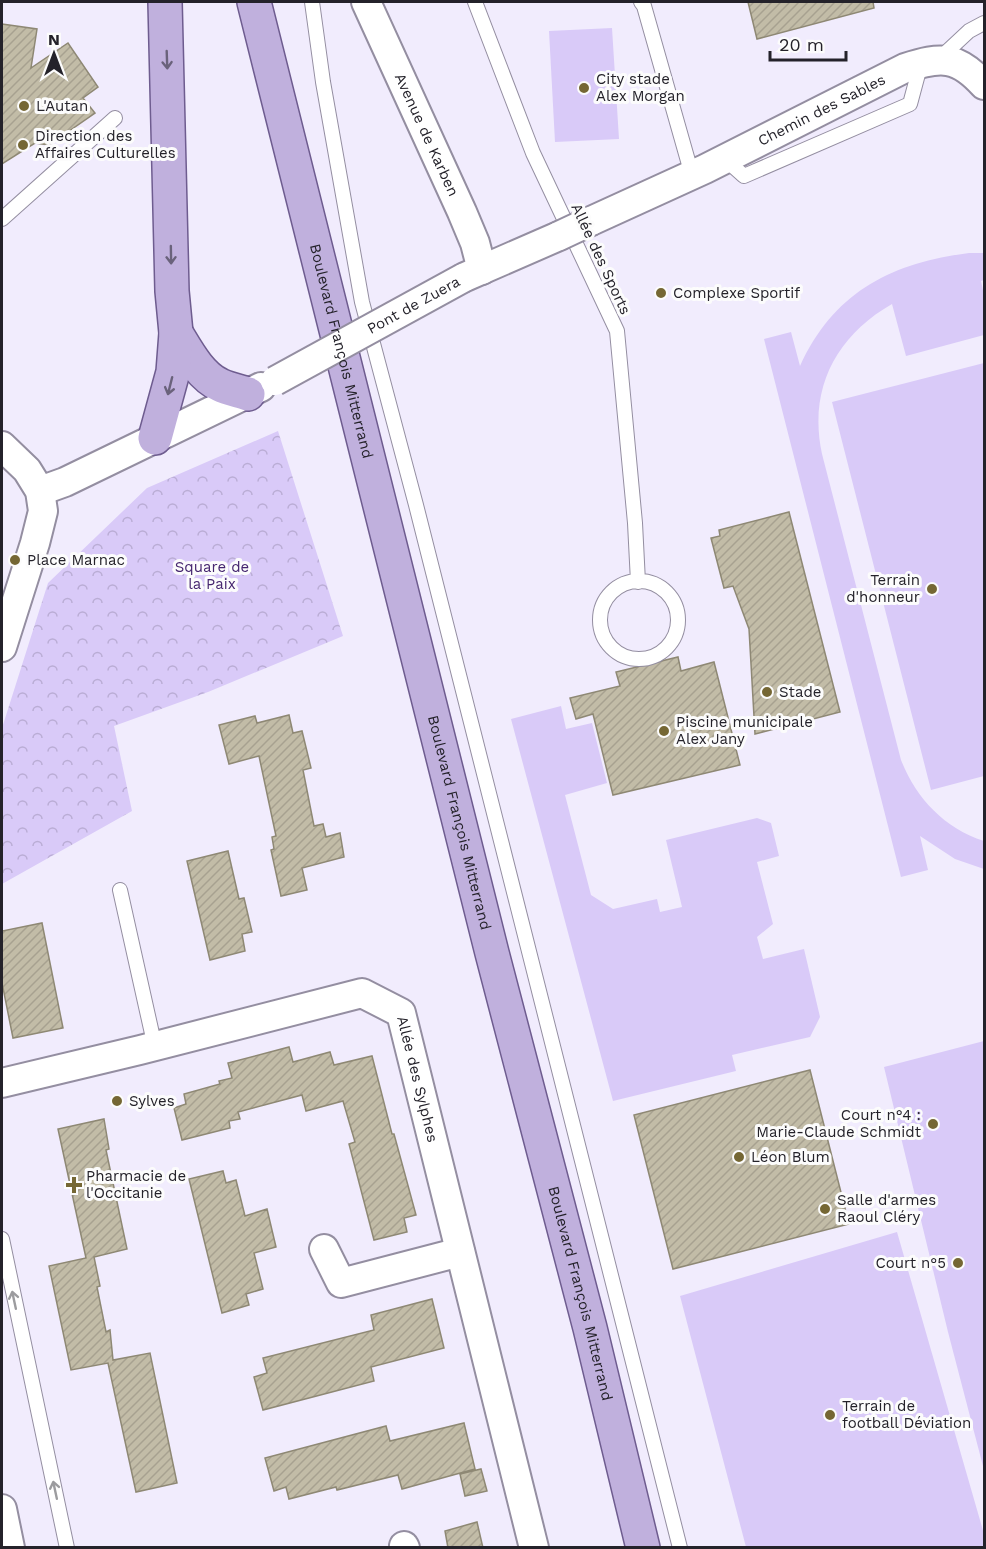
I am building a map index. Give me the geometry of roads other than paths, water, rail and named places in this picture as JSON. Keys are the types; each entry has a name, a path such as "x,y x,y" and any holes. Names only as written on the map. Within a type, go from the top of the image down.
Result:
{"main road":[{"path":"155,438 173,372 176,333 172,291 165,2"},
{"name":"Boulevard François Mitterrand","path":"254,2 492,953 590,1328 643,1548"},
{"name":"Boulevard François Mitterrand","path":"276,2 279,16 279,98"},
{"path":"176,333 191,358 220,386 261,387"}],"street":[{"name":"Avenue de Karben","path":"366,2 475,243 473,274"},
{"path":"930,61 949,60 963,65 984,85"},
{"name":"Chemin des Sables","path":"692,175 864,87 905,68 930,61"},
{"name":"Pont de Zuera","path":"40,491 65,482 261,387 473,274 692,175"},
{"path":"2,446 27,470 40,491 43,511 2,647"},
{"name":"Allée des Sylphes","path":"2,1083 155,1047 362,993 401,1013 534,1548"},
{"path":"324,1250 341,1283 460,1252"},
{"path":"2,1509 10,1548"}],"lane":[{"path":"312,2 323,82 362,303 419,515 680,1548"},
{"name":"Allée des Sports","path":"475,2 481,35 516,119 617,331 635,523 638,582"},
{"path":"641,2 645,6 692,175"},
{"path":"930,61 969,31 984,23"},
{"path":"2,219 115,118"},
{"path":"632,581 638,582 647,582 662,588 672,599 678,613 678,628 672,643 661,653 646,659 631,659 617,653 606,642 600,628 600,612 606,598 617,587 632,581"},
{"path":"120,890 155,1047"},
{"path":"2,1239 67,1548"}],"place":[{"name":"City stade Alex Morgan","path":"584,88"},
{"name":"L'Autan","path":"24,106"},
{"name":"Direction des Affaires Culturelles","path":"23,145"},
{"name":"Complexe Sportif","path":"661,293"},
{"name":"Place Marnac","path":"15,560"},
{"name":"Terrain d'honneur","path":"932,589"},
{"name":"Stade","path":"767,692"},
{"name":"Piscine municipale Alex Jany","path":"664,731"},
{"name":"Sylves","path":"117,1101"},
{"name":"Court n°4 : Marie-Claude Schmidt","path":"933,1124"},
{"name":"Léon Blum","path":"739,1157"},
{"name":"Pharmacie de l'Occitanie","path":"74,1185"},
{"name":"Salle d'armes Raoul Cléry","path":"825,1209"},
{"name":"Court n°5","path":"958,1263"},
{"name":"Terrain de football Déviation","path":"830,1415"}],"park label":[{"name":"Square de la Paix","path":"212,576"}]}
